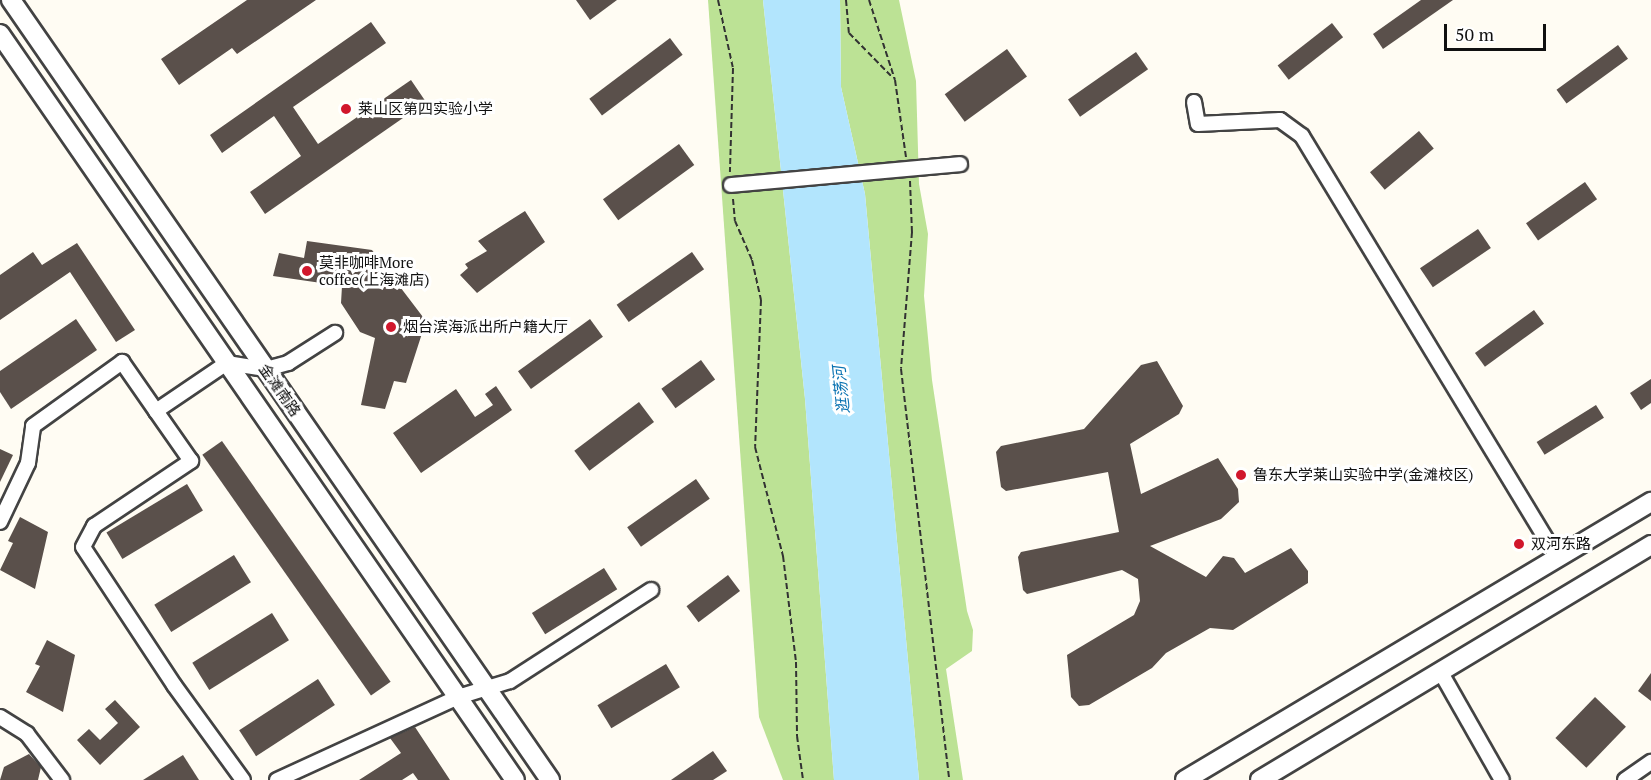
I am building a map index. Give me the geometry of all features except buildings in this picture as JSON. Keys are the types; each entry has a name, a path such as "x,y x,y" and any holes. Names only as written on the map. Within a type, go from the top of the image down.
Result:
{"street":[{"name":"金滩南路","path":"11,0 550,780"},
{"name":"金滩南路","path":"3,46 227,363 515,780"},
{"path":"1194,102 1198,124 1280,120 1302,136 1558,558"},
{"path":"731,185 960,164"},
{"path":"156,411 227,363 266,369 288,363 335,333"},
{"path":"0,522 28,463 33,426 122,362 191,461 94,526 85,537 85,555 243,780"},
{"path":"1185,780 1651,502"},
{"path":"1260,780 1651,545"},
{"path":"277,780 458,697 510,681 651,590"},
{"path":"1440,671 1502,780"},
{"path":"0,717 27,734 62,780"},
{"path":"1624,780 1651,762"}],"path":[{"path":"718,0 733,68 731,185 735,221 752,260 761,300 755,447 783,556 796,662 797,736 803,780"},
{"path":"846,0 849,33 895,80"},
{"path":"869,0 895,80 908,169"},
{"path":"909,180 912,232 901,369 949,780"}],"green space":[{"path":"708,0 763,0 805,399 834,780 783,780 759,717"},
{"path":"840,0 899,0 916,81 919,184 928,234 924,296 932,380 967,611 973,630 972,651 946,669 963,780 919,780 865,194 841,87"}],"water":[{"name":"逛荡河","path":"763,0 840,0 841,87 865,194 919,780 834,780 805,399"}],"place":[{"name":"莱山区第四实验小学","path":"346,109"},
{"name":"莫非咖啡More coffee(上海滩店)","path":"307,271"},
{"name":"烟台滨海派出所户籍大厅","path":"391,327"},
{"name":"鲁东大学莱山实验中学(金滩校区)","path":"1241,475"},
{"name":"双河东路","path":"1519,544"}]}
